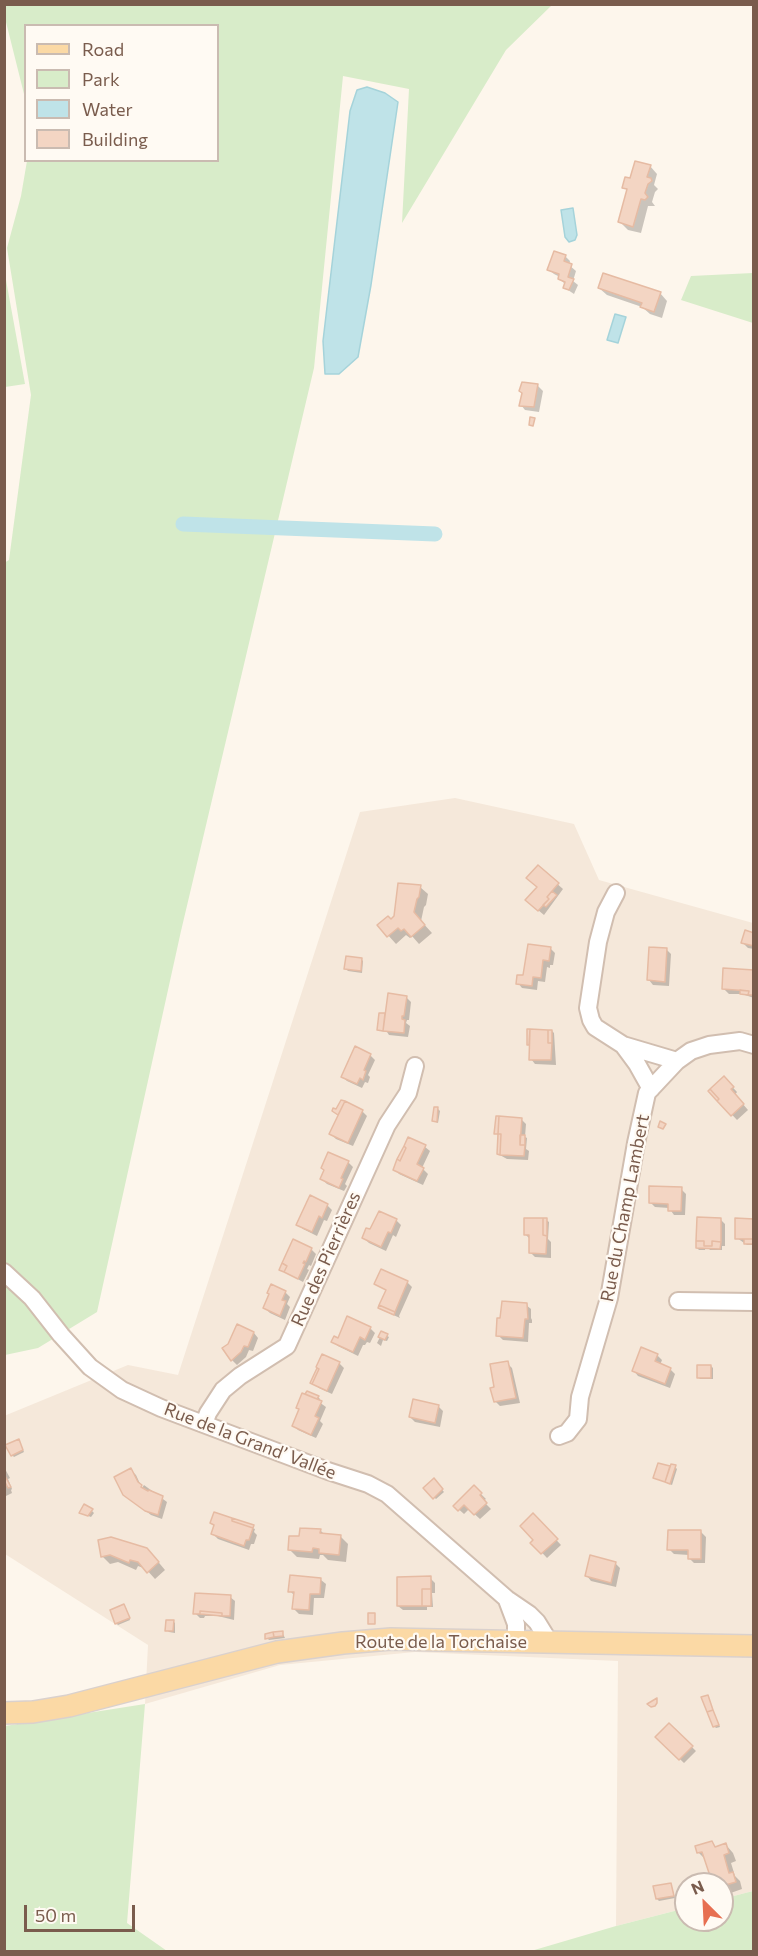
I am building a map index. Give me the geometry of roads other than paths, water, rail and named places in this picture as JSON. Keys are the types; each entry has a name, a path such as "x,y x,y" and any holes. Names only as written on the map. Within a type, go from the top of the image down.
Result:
{"main road":[{"name":"Route de la Torchaise","path":"4,1713 33,1712 64,1707 277,1652 343,1643 391,1639 753,1646"}],"street":[{"path":"616,892 606,912 598,942 588,1008 595,1027 623,1045 677,1061"},
{"name":"Rue du Champ Lambert","path":"559,1436 567,1433 578,1419 580,1397 609,1298 647,1093 677,1061 691,1052 709,1046 740,1041 753,1045"},
{"path":"623,1045 651,1089"},
{"name":"Rue des Pierrières","path":"204,1424 208,1413 223,1390 240,1376 287,1346 387,1125 408,1093 415,1066"},
{"name":"Rue de la Grand’ Vallée","path":"4,1272 32,1298 60,1335 90,1367 122,1390 160,1408 308,1464 368,1484 387,1494 537,1623 550,1643"},
{"path":"678,1302 753,1302"},
{"path":"507,1599 516,1624 516,1641"}],"water":[{"path":"367,87 385,93 398,102 358,357 339,374 325,374 323,341 350,111 357,90"},
{"path":"573,208 577,235 575,240 569,242 565,237 561,210"},
{"path":"615,314 626,317 618,343 607,340"}],"waterway":[{"path":"183,524 435,534"}]}
